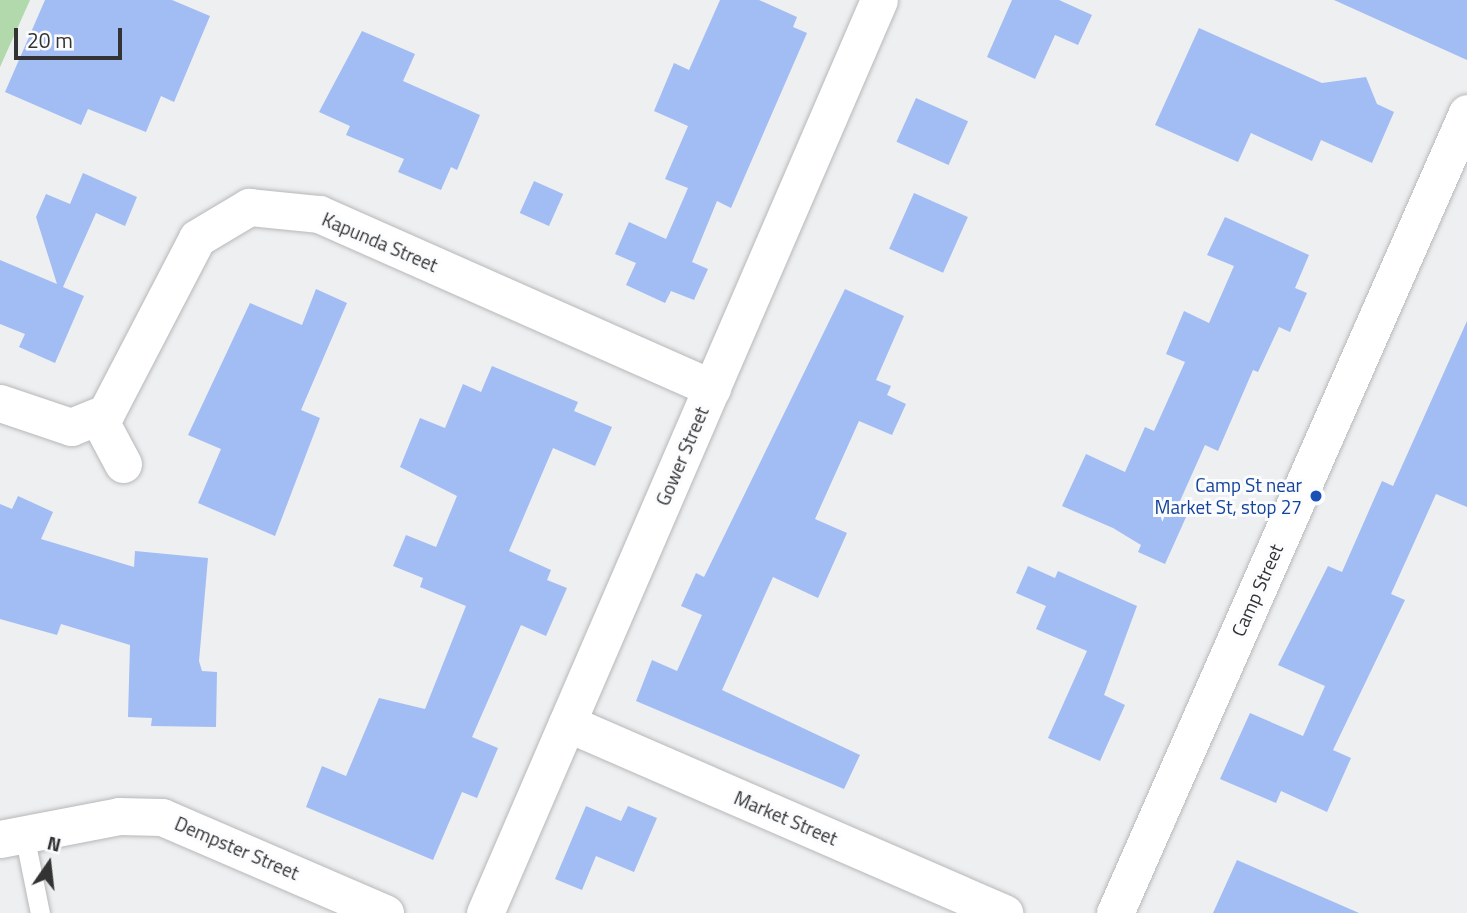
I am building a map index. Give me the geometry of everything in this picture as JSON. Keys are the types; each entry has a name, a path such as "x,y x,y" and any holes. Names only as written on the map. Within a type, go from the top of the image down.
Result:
{"street":[{"name":"Gower Street","path":"485,913 879,0"},
{"name":"Camp Street","path":"1115,913 1467,113"},
{"name":"Kapunda Street","path":"99,419 126,386 197,239 248,208 319,214 712,388"},
{"path":"0,402 61,426 99,419 123,464"},
{"name":"Market Street","path":"567,723 1005,913"},
{"name":"Dempster Street","path":"12,837 119,816 162,817 385,913"}],"lane":[{"path":"12,837 40,913"}],"green space":[{"path":"0,0 30,0 0,67"}],"building":[{"path":"45,0 172,0 210,16 174,102 161,96 146,132 88,109 81,125 5,92"},
{"path":"720,0 759,0 797,17 793,27 807,33 731,208 717,201 692,262 708,269 694,300 671,291 665,303 626,285 636,263 615,254 629,222 666,239 688,188 665,179 688,126 654,111 674,63 689,70"},
{"path":"1012,0 1059,0 1092,15 1078,45 1055,35 1035,79 987,57"},
{"path":"1334,0 1467,0 1467,60"},
{"path":"1199,28 1322,83 1366,77 1377,104 1394,112 1372,163 1321,140 1312,161 1251,133 1238,162 1155,125"},
{"path":"362,31 415,54 403,81 480,115 457,170 451,167 441,190 398,172 404,159 346,135 350,126 319,112"},
{"path":"916,98 968,121 949,165 896,142"},
{"path":"83,173 137,197 125,226 96,213 63,287 84,296 55,363 19,347 25,334 0,324 0,260 57,284 36,217 46,194 70,204"},
{"path":"534,181 563,194 549,226 520,213"},
{"path":"914,193 968,217 943,273 889,249"},
{"path":"1225,217 1309,255 1295,288 1307,293 1290,332 1279,327 1258,372 1253,370 1218,451 1205,445 1180,501 1191,506 1165,564 1138,552 1141,545 1113,528 1062,506 1086,454 1125,472 1145,427 1154,431 1185,362 1166,354 1184,311 1209,323 1234,266 1207,255"},
{"path":"316,289 347,303 301,410 320,418 275,536 198,503 221,449 188,435 250,303 302,325"},
{"path":"845,289 904,316 876,380 891,386 887,395 906,404 892,435 859,421 815,519 847,533 818,598 773,577 722,690 860,755 844,789 636,701 652,660 677,671 702,615 681,606 696,573 704,577"},
{"path":"1467,321 1467,507 1436,494 1391,594 1405,600 1333,750 1351,758 1327,812 1281,791 1276,803 1220,779 1250,713 1303,736 1325,686 1278,665 1328,566 1342,572 1382,481 1393,486"},
{"path":"492,366 578,402 574,411 612,427 595,466 553,448 509,551 551,570 547,580 567,588 546,636 521,625 472,737 498,748 477,798 462,792 433,860 306,807 322,766 346,776 379,698 425,709 466,606 420,587 423,578 393,566 406,535 436,547 457,496 400,467 420,418 445,428 463,384 481,392"},
{"path":"18,496 53,512 41,539 134,567 135,551 208,558 199,661 202,671 217,672 216,727 151,726 152,718 128,717 130,645 61,624 57,635 0,619 0,504 12,509"},
{"path":"1028,566 1055,578 1058,571 1137,606 1104,695 1125,705 1100,761 1048,738 1087,651 1036,629 1046,606 1016,593"},
{"path":"586,806 621,821 628,806 657,818 634,872 596,856 582,890 555,879"},
{"path":"1237,860 1359,913 1213,913"}],"place":[{"name":"Camp St near Market St, stop 27","path":"1316,496"}]}
